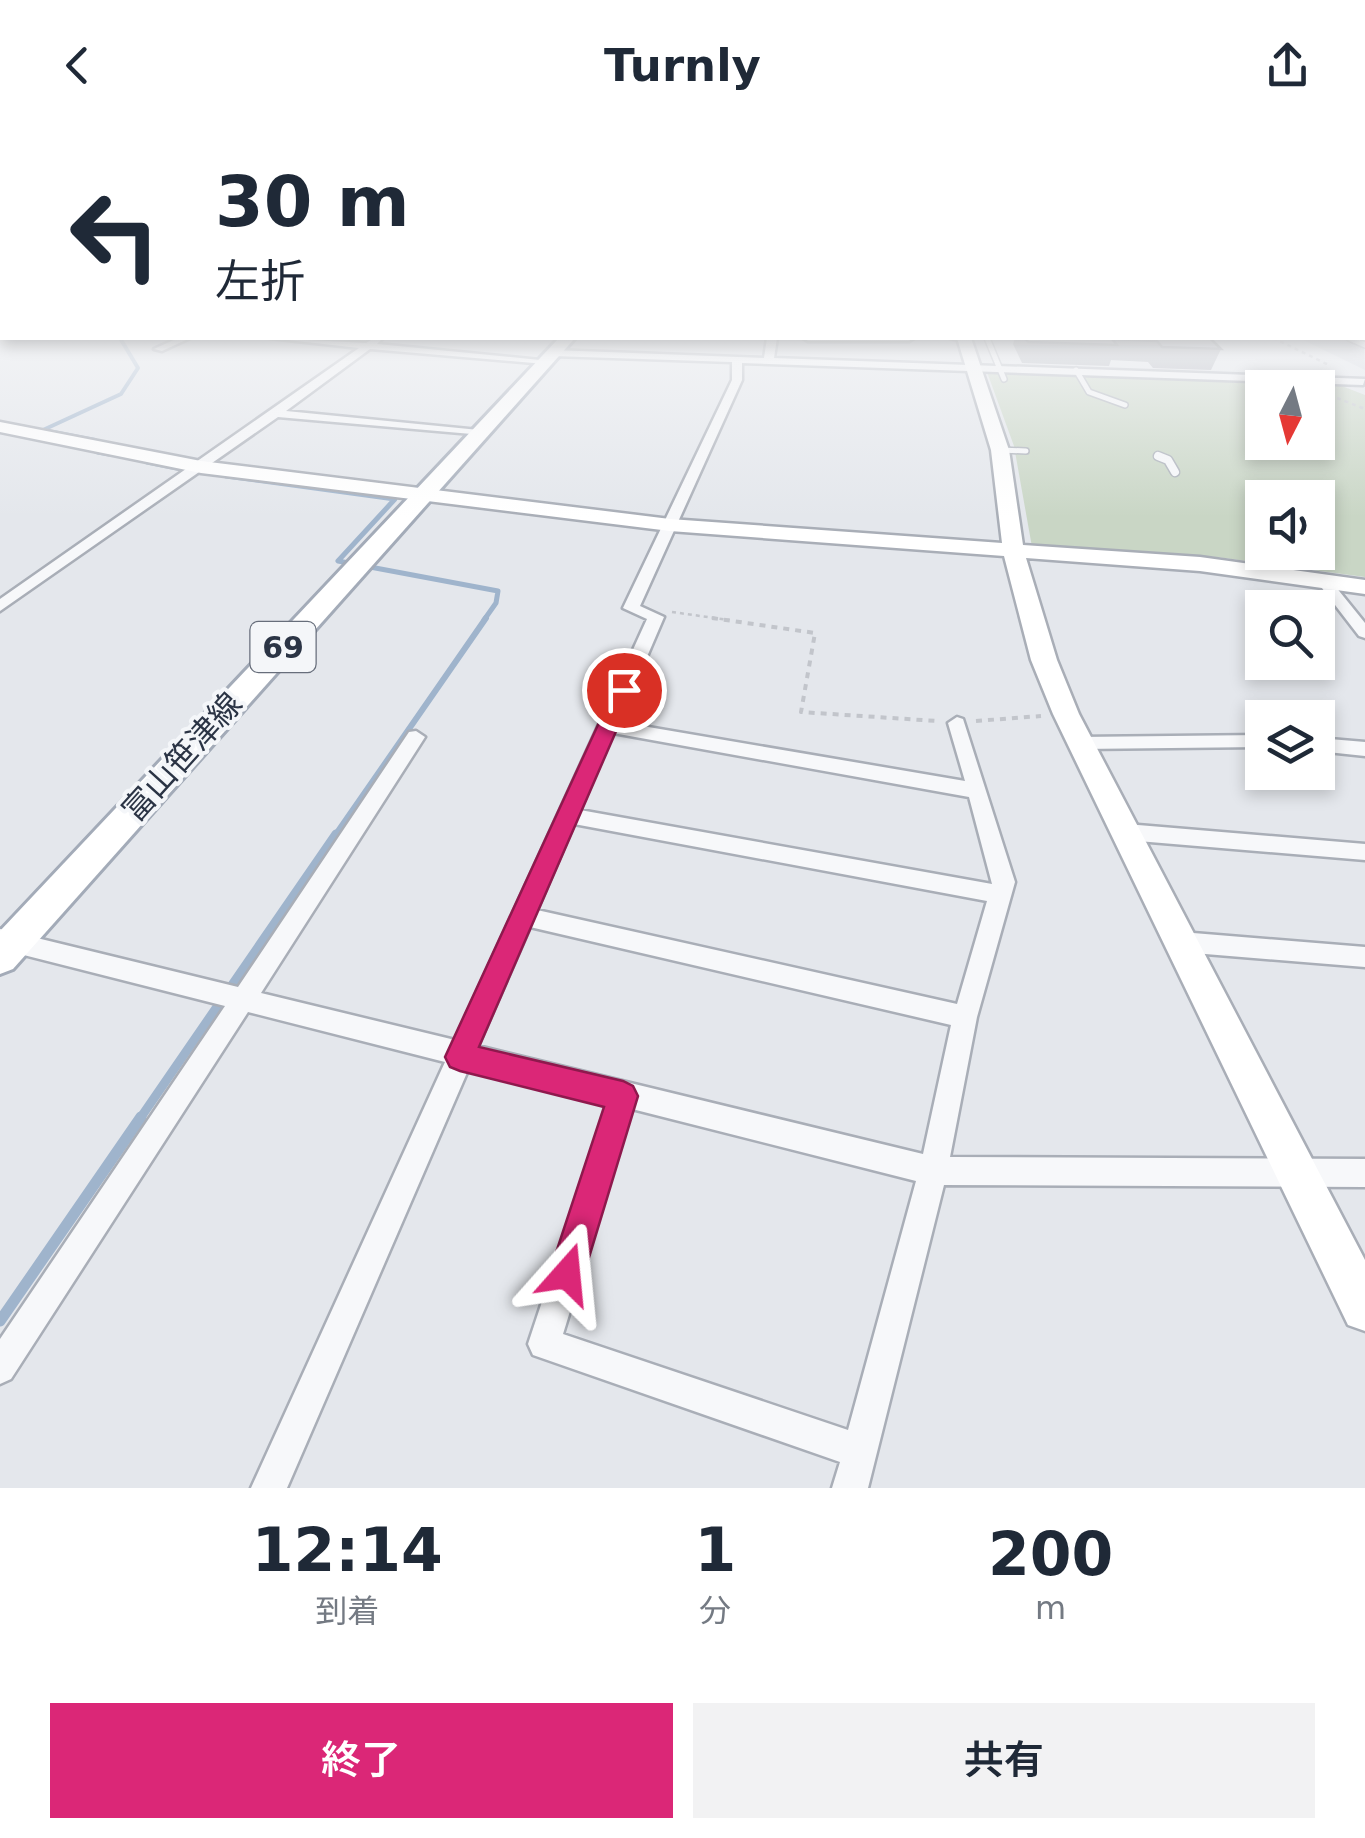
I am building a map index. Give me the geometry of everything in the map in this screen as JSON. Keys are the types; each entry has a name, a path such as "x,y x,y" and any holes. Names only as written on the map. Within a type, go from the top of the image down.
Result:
{"main road":[{"name":"富山笹津線","path":"4,946 518,390"}],"street":[{"path":"0,606 307,390"},
{"path":"269,1488 656,617 631,608 732,390"},
{"path":"992,390 1013,451 1014,553 1044,660 1080,743 1365,1308"},
{"path":"276,413 478,434"},
{"path":"0,427 201,467 670,525 1200,564 1365,587"},
{"path":"1322,579 1365,633"},
{"path":"850,1488 933,1171 965,1016 1004,882 957,723"},
{"path":"608,726 978,791"},
{"path":"0,1368 416,737"},
{"path":"1080,743 1245,742"},
{"path":"1335,746 1365,749"},
{"path":"568,815 1000,895"},
{"path":"1126,832 1365,852"},
{"path":"523,916 965,1016"},
{"path":"1181,942 1365,957"},
{"path":"4,946 933,1171 1365,1173"},
{"path":"623,1096 544,1344 860,1451"}],"lane":[{"path":"1087,390 1125,405"},
{"path":"1158,456 1168,460 1176,472"}],"path":[{"path":"1335,398 1365,408"},
{"path":"656,617 662,610 815,633 801,712 957,723 1066,714"}],"green space":[{"path":"994,390 1245,390 1245,460 1335,460 1335,390 1365,395 1365,577 1313,570 1335,570 1335,480 1245,480 1245,561 1032,547 1014,446"}],"waterway":[{"path":"98,452 109,454 96,452 95,440 43,430 123,390"},
{"path":"147,462 192,471"},
{"path":"226,476 395,499 338,561 498,591 496,603 484,620"},
{"path":"334,837 486,618"},
{"path":"139,1120 336,834"},
{"path":"0,1321 141,1117"}],"route":[{"path":"567,1274 623,1096 460,1057 624,690"}]}
